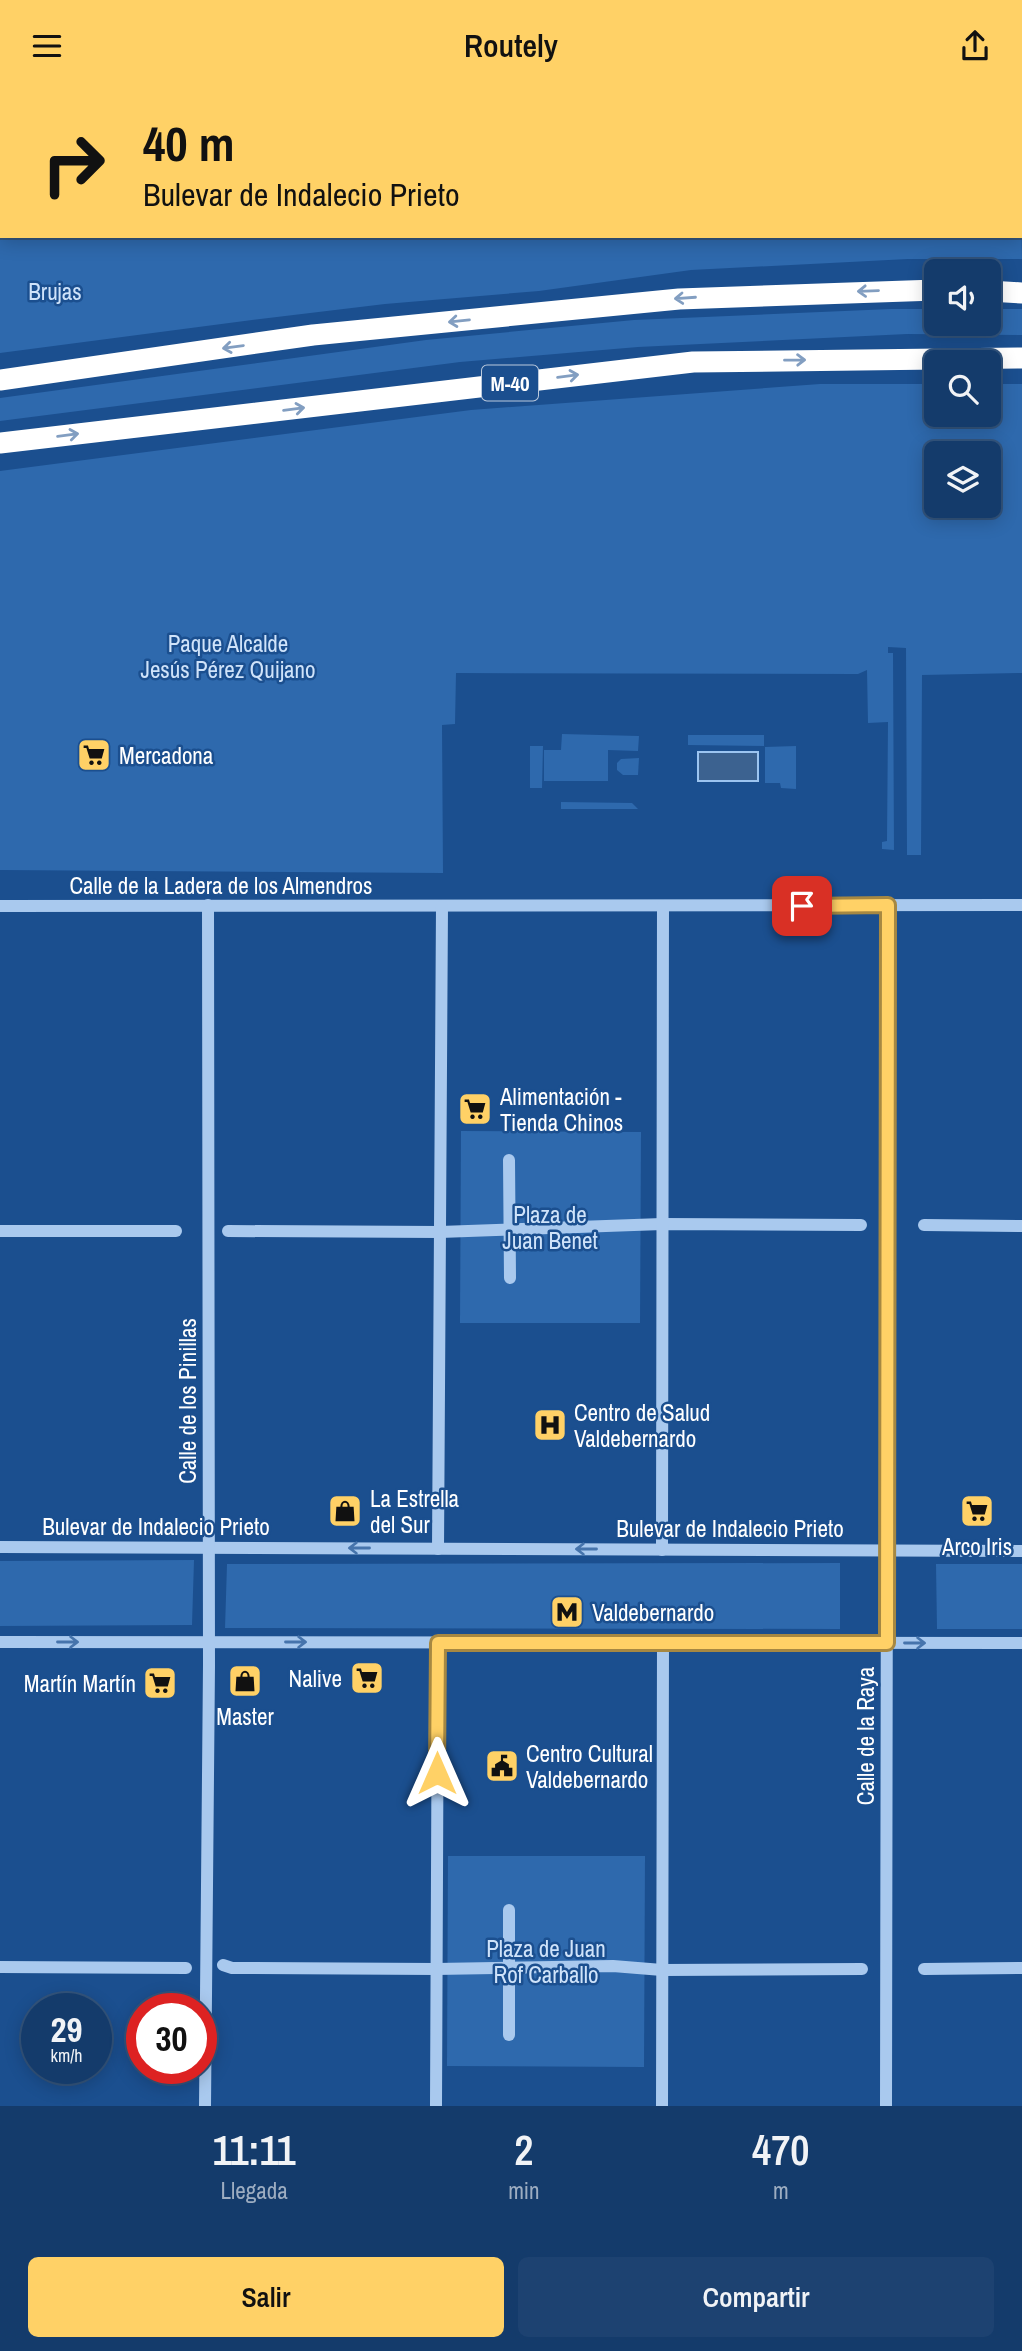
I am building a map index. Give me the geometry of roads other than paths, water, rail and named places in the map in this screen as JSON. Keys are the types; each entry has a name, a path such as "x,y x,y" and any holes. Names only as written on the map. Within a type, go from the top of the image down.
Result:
{"highway":[{"path":"0,380 313,335 679,299 924,289"},
{"name":"M-40","path":"0,443 693,362 1022,358"}],"street":[{"name":"Calle de los Pinillas","path":"205,2106 208,905"},
{"path":"662,1550 663,905"},
{"name":"Calle de la Raya","path":"886,2106 888,905"},
{"name":"Calle de la Ladera de los Almendros","path":"0,906 1022,905"},
{"path":"438,1549 442,906"},
{"path":"509,1160 510,1278"},
{"path":"228,1231 440,1232 662,1224 861,1225"},
{"path":"924,1225 1022,1226"},
{"path":"0,1231 176,1231"},
{"name":"Bulevar de Indalecio Prieto","path":"0,1547 1022,1551"},
{"path":"0,1641 1022,1643"},
{"path":"436,2106 438,1643"},
{"path":"662,2106 663,1643"},
{"path":"509,1910 509,2035"},
{"path":"223,1965 232,1968 613,1966 662,1970 862,1969"},
{"path":"0,1967 186,1968"},
{"path":"924,1969 1022,1968"}],"place":[{"name":"Mercadona","path":"94,755"},
{"name":"Alimentación - Tienda Chinos","path":"475,1109"},
{"name":"Centro de Salud Valdebernardo","path":"550,1425"},
{"name":"La Estrella del Sur","path":"345,1511"},
{"name":"Arco Iris","path":"977,1511"},
{"name":"Valdebernardo","path":"567,1612"},
{"name":"Nalive","path":"367,1678"},
{"name":"Master","path":"245,1681"},
{"name":"Martín Martín","path":"160,1683"},
{"name":"Centro Cultural Valdebernardo","path":"502,1766"}],"park label":[{"name":"Brujas","path":"55,291"},
{"name":"Paque Alcalde Jesús Pérez Quijano","path":"228,656"},
{"name":"Plaza de Juan Benet","path":"550,1227"},
{"name":"Plaza de Juan Rof Carballo","path":"546,1961"}]}
